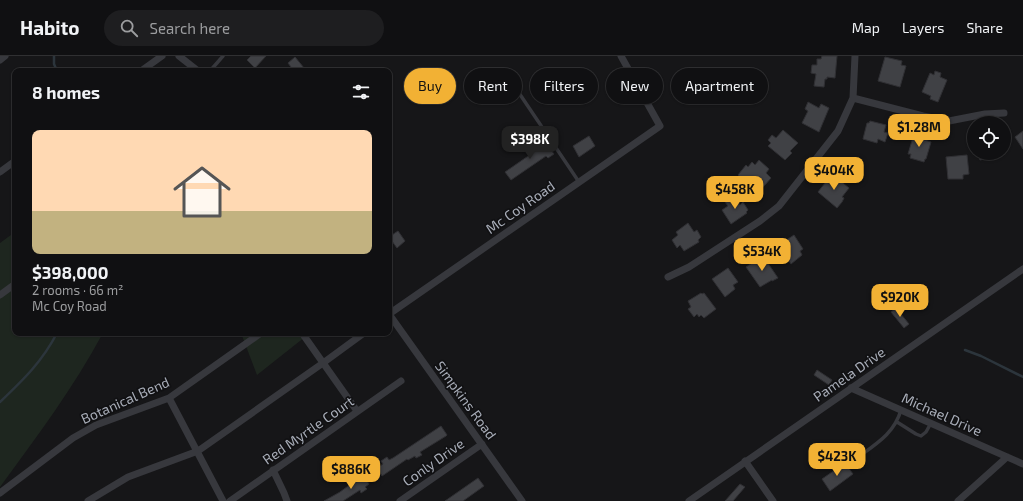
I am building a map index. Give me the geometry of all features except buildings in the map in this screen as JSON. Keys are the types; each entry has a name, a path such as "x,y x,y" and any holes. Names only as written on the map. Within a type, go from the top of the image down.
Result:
{"street":[{"path":"0,60 5,56"},
{"path":"145,68 162,56"},
{"path":"178,56 194,68"},
{"name":"Mc Coy Road","path":"392,312 660,126 621,56"},
{"path":"668,277 689,267 760,221 779,206 838,131 853,98 855,56"},
{"path":"853,98 949,121 985,114 1004,113"},
{"path":"0,172 12,163"},
{"name":"Pamela Drive","path":"689,501 1022,271"},
{"path":"0,295 12,286"},
{"name":"Simpkins Road","path":"392,318 522,501"},
{"name":"Botanical Bend","path":"0,493 73,438 96,425 169,398 257,336"},
{"path":"304,336 357,411"},
{"path":"88,501 128,477 198,451 360,336"},
{"name":"Red Myrtle Court","path":"230,501 401,381"},
{"name":"Michael Drive","path":"851,388 1023,464"},
{"path":"169,398 223,501"},
{"name":"Conly Drive","path":"400,501 482,444"},
{"path":"958,501 1007,457"},
{"path":"745,461 773,501"},
{"path":"273,470 287,501"}],"lane":[{"path":"213,68 223,56"},
{"path":"522,97 579,182"},
{"path":"857,458 889,433 897,422 901,410"},
{"path":"897,422 921,436 926,432 931,423"}],"shaded area":[{"path":"12,234 12,336 101,336 67,393 0,487 0,243"},
{"path":"242,336 306,336 257,375"}],"waterway":[{"path":"54,56 56,68"},
{"path":"0,402 38,362 55,336"},
{"path":"965,350 981,356 1023,377"}]}
